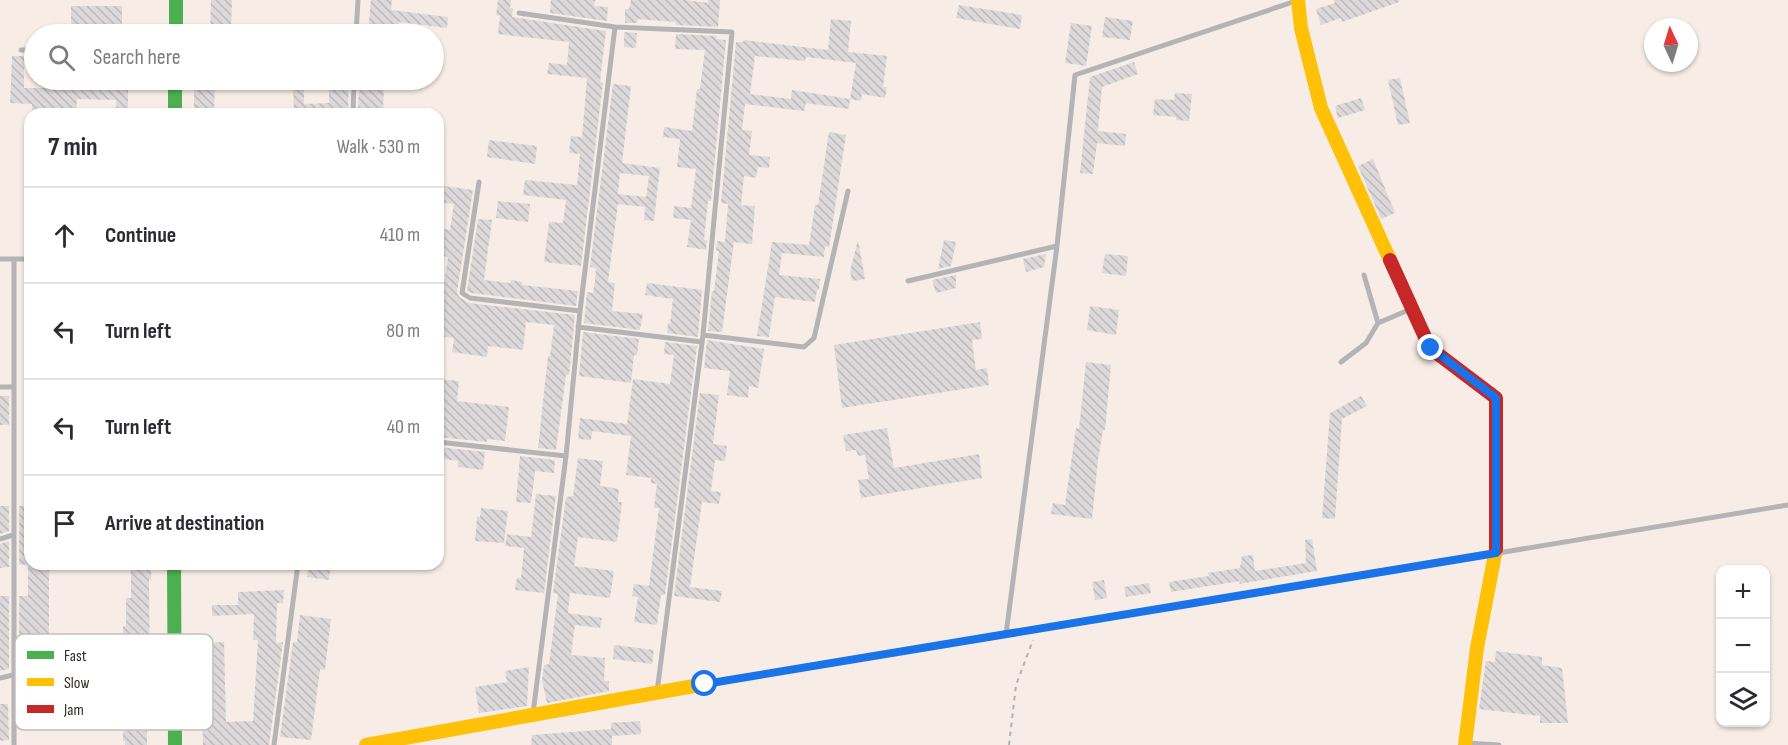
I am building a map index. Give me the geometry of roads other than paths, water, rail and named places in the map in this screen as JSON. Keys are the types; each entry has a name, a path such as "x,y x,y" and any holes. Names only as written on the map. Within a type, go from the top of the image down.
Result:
{"street":[{"path":"176,0 176,24"},
{"path":"1298,0 1301,28 1321,108 1431,348 1496,398 1496,553 1477,648 1465,744"},
{"path":"175,108 176,90"},
{"path":"174,570 174,634"},
{"path":"366,745 705,684"},
{"path":"175,730 175,745"}],"lane":[{"path":"357,24 358,0"},
{"path":"1006,634 1057,246 1076,75 1303,0"},
{"path":"519,13 615,27 732,32 703,338 656,693"},
{"path":"533,715 566,456 578,327 615,27"},
{"path":"353,108 354,90"},
{"path":"478,182 462,293 470,298 580,311"},
{"path":"578,327 804,347 814,338 848,191"},
{"path":"908,281 1057,246"},
{"path":"0,259 24,259"},
{"path":"14,259 14,745"},
{"path":"1364,275 1378,323"},
{"path":"1341,362 1366,343 1378,323 1412,309"},
{"path":"0,387 13,387"},
{"path":"444,443 566,456"},
{"path":"705,684 1788,505"},
{"path":"0,539 13,535"},
{"path":"274,745 297,570"},
{"path":"0,678 13,675"},
{"path":"1465,744 1500,745"}]}
